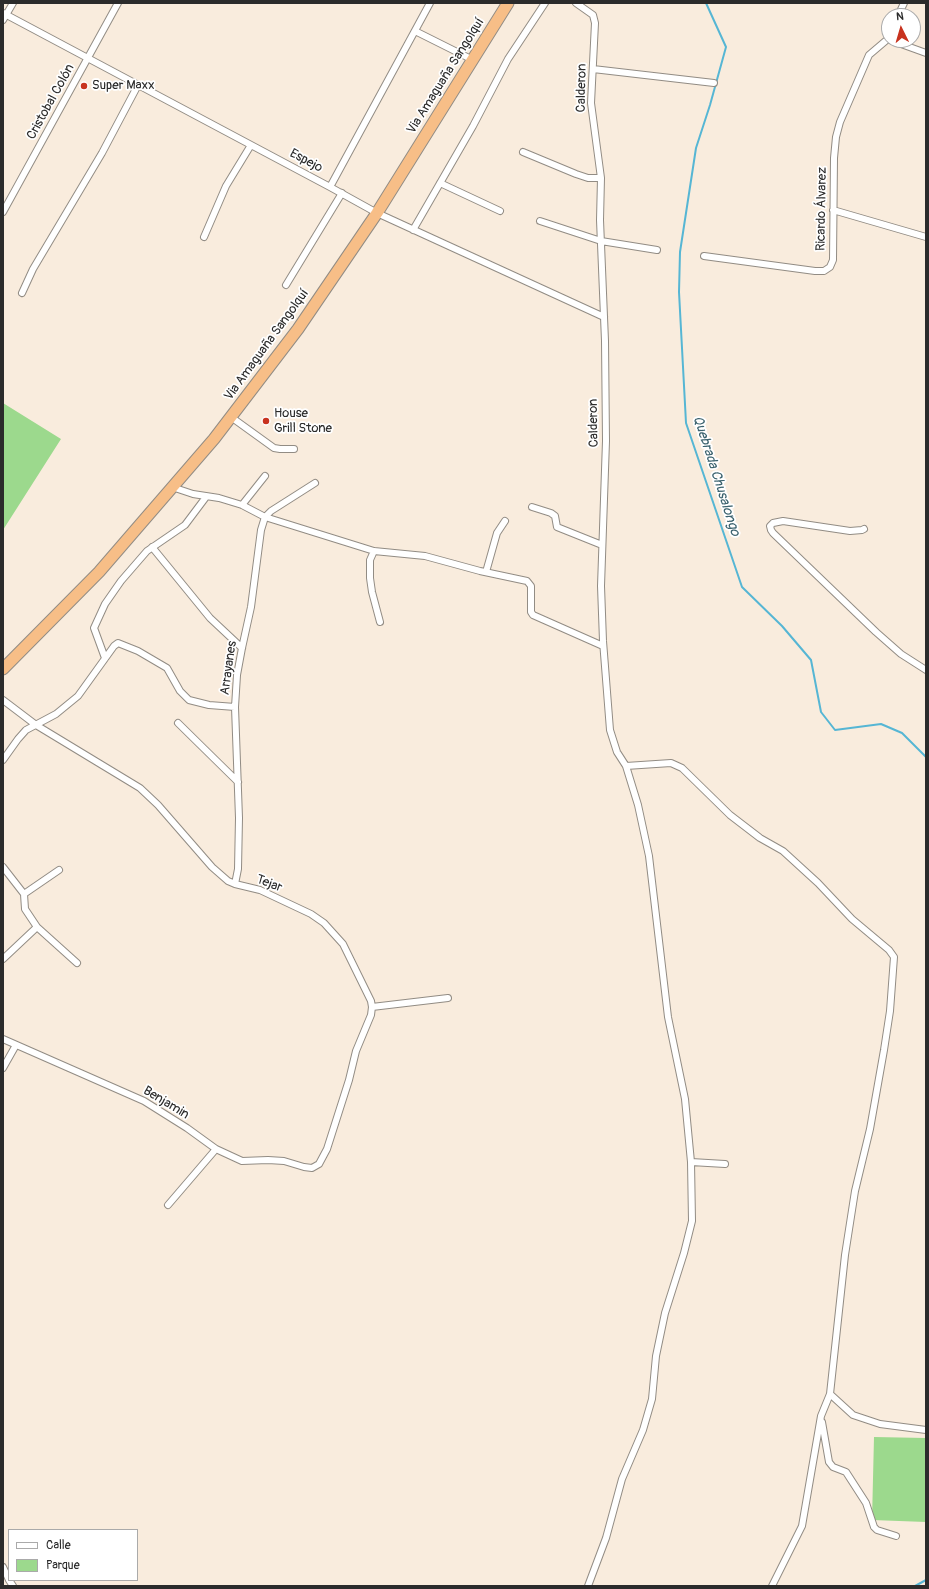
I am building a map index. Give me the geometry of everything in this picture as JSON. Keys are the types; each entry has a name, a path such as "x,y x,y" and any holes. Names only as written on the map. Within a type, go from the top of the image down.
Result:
{"highway":[{"name":"Via Amaguaña Sangolquí","path":"3,669 99,572 214,439 231,417 298,328 377,213 508,3"}],"street":[{"path":"4,16 13,3"},
{"name":"Cristobal Colón","path":"3,212 118,3"},
{"path":"330,187 430,3"},
{"path":"414,230 473,126 508,59 545,3"},
{"name":"Calderon","path":"576,3 593,15 595,23 591,110 601,178 606,441 601,586 603,646 610,730 617,752 626,766 638,805 649,856 668,1017 685,1099 692,1162 692,1221 684,1253 665,1313 656,1356 652,1399 642,1430 622,1479 606,1538 588,1586"},
{"name":"Espejo","path":"4,16 138,85 377,213 604,317"},
{"path":"415,31 473,60"},
{"name":"Ricardo Álvarez","path":"704,256 815,271 824,271 830,267 833,260 834,158 836,137 840,122 869,55 881,44"},
{"name":"Ricardo Álvarez","path":"913,48 926,53"},
{"path":"593,69 714,83"},
{"path":"22,293 33,269 102,153 138,85"},
{"path":"204,236 226,186 251,145"},
{"path":"523,152 588,178 601,178"},
{"path":"440,183 500,211"},
{"path":"286,286 342,193"},
{"path":"833,210 926,237"},
{"path":"540,221 601,241 657,250"},
{"path":"231,417 274,448 294,449"},
{"path":"242,505 265,476"},
{"path":"265,517 271,511 315,484"},
{"path":"172,487 242,505 265,517 374,551 425,556 529,582 531,586 531,612 533,615 603,646"},
{"path":"105,658 95,632 95,624 105,604 121,581 152,547 185,525 206,496"},
{"path":"532,507 551,513 555,516 557,527 602,545"},
{"name":"Arrayanes","path":"235,884 238,869 239,818 235,707 242,648 251,607 265,517"},
{"path":"486,572 497,533 505,521"},
{"path":"864,529 837,529 784,521 774,522 770,526 773,533 876,632 901,654 926,670"},
{"path":"152,547 210,618 242,648"},
{"path":"374,551 370,560 370,578 373,598 380,622"},
{"path":"3,760 22,735 56,714 78,696 114,646 118,643 153,659 167,668 180,691 189,700 209,706 235,707"},
{"name":"Tejar","path":"3,700 36,725 140,788 158,805 212,867 228,881 266,892 311,914 324,923 343,944 371,1001 372,1007"},
{"path":"178,723 238,782"},
{"path":"626,766 671,763 682,768 730,814 760,838 783,851 818,883 852,919 889,950 894,957 890,1011 884,1050 870,1129 855,1191 845,1255 830,1394 821,1416 802,1526 772,1586"},
{"path":"3,867 24,894 25,909 37,926 77,963"},
{"path":"24,894 59,870"},
{"path":"3,959 37,926"},
{"path":"372,1007 448,998"},
{"name":"Benjamin","path":"3,1039 144,1101 187,1128 216,1149 242,1161 284,1161 312,1168 319,1164 327,1149 356,1051 371,1015 372,1007"},
{"path":"3,1068 16,1045"},
{"path":"168,1205 216,1149"},
{"path":"692,1162 725,1164"},
{"path":"830,1394 853,1415 880,1424 926,1430"},
{"path":"821,1416 829,1462 833,1468 846,1472 866,1503 874,1527 878,1530 896,1536"},
{"path":"3,1567 8,1578"}],"green space":[{"path":"3,403 61,439 3,530"},
{"path":"874,1437 926,1438 926,1522 872,1520"}],"waterway":[{"name":"Quebrada Chusalongo","path":"706,3 726,47 696,148 680,252 679,292 686,423 742,587 782,626 811,660 821,712 835,730 881,724 902,733 926,757"},
{"name":"Quebrada Chusalongo","path":"915,1586 926,1580"}],"place":[{"name":"Super Maxx","path":"84,86"},
{"name":"House Grill Stone","path":"266,421"}]}
